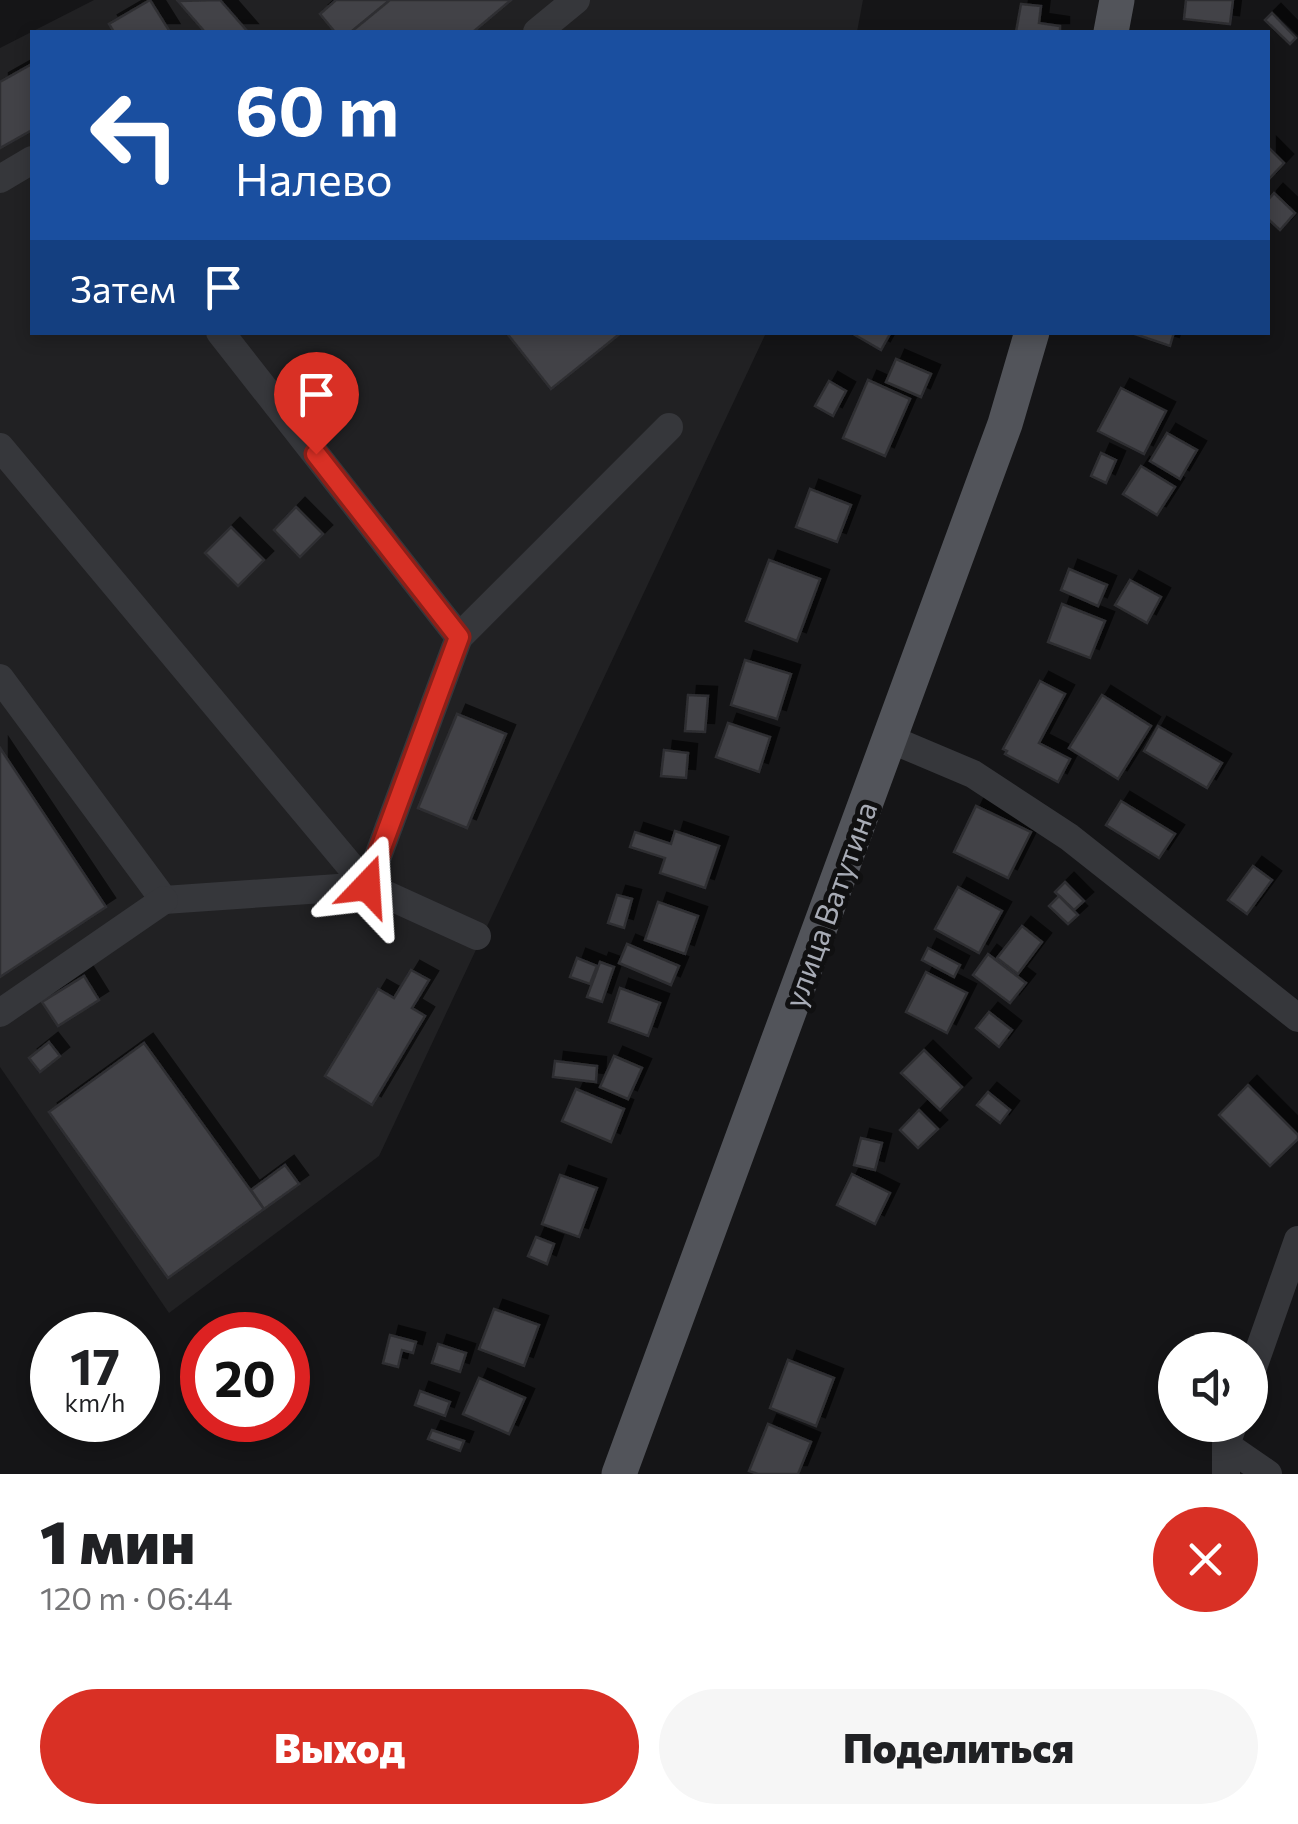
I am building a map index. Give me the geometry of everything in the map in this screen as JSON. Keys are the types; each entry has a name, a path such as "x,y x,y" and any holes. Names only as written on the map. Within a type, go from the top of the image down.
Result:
{"main road":[{"path":"1111,30 1117,0"},
{"name":"улица Ватутина","path":"619,1474 1005,424 1031,335"}],"street":[{"path":"540,30 576,0"},
{"path":"0,179 30,161"},
{"path":"222,335 459,637"},
{"path":"367,886 459,637 669,427"},
{"path":"0,447 367,886 477,936"},
{"path":"0,678 164,900"},
{"path":"890,739 973,774 1069,836 1298,1018"},
{"path":"0,1013 164,900 367,886"},
{"path":"1266,1332 1298,1240"},
{"path":"1226,1474 1228,1442"},
{"path":"1236,1442 1268,1474"}],"shaded area":[{"path":"94,0 863,0 857,30 35,30"},
{"path":"30,33 30,335 765,335 379,1156 169,1313 0,1067 0,48"}],"building":[{"path":"150,0 169,30 113,30 109,24"},
{"path":"220,0 246,30 203,30 178,1"},
{"path":"336,0 390,0 353,30 333,30 320,14"},
{"path":"390,0 511,0 475,30 353,30"},
{"path":"1186,0 1233,0 1230,24 1184,19"},
{"path":"1021,4 1041,6 1039,23 1060,26 1060,30 1016,30"},
{"path":"1272,13 1296,38 1290,44 1265,20"},
{"path":"30,65 30,131 0,148 0,82"},
{"path":"1270,149 1284,163 1270,178"},
{"path":"1274,193 1295,213 1280,230 1270,221 1270,198"},
{"path":"508,335 618,335 551,389"},
{"path":"855,335 889,335 881,350"},
{"path":"1138,335 1173,335 1170,346"},
{"path":"896,359 931,374 921,397 886,382"},
{"path":"868,380 910,399 885,456 843,438"},
{"path":"829,381 846,391 833,416 815,406"},
{"path":"1121,388 1166,411 1144,454 1098,431"},
{"path":"1167,433 1197,450 1180,479 1150,461"},
{"path":"1101,453 1116,460 1106,483 1091,476"},
{"path":"1141,466 1175,487 1157,515 1123,494"},
{"path":"810,489 851,505 837,542 796,527"},
{"path":"296,507 323,534 300,557 274,530"},
{"path":"231,527 264,560 238,586 205,553"},
{"path":"769,560 820,579 797,641 746,621"},
{"path":"1069,569 1107,585 1098,606 1061,590"},
{"path":"1130,580 1161,597 1147,623 1115,605"},
{"path":"1062,604 1105,621 1090,658 1048,642"},
{"path":"745,660 791,674 777,719 731,705"},
{"path":"1040,681 1065,694 1039,743 1070,759 1058,782 1005,754 1003,749"},
{"path":"688,695 708,696 705,732 685,731"},
{"path":"1102,695 1151,726 1118,779 1069,748"},
{"path":"457,714 506,734 467,828 418,808"},
{"path":"728,723 770,737 759,772 716,757"},
{"path":"1158,726 1222,763 1207,788 1144,751"},
{"path":"0,748 106,907 0,977"},
{"path":"664,750 688,753 686,778 661,776"},
{"path":"1121,801 1175,834 1159,858 1106,825"},
{"path":"976,806 1031,832 1008,878 954,852"},
{"path":"675,831 719,846 705,888 660,873 665,858 630,847 635,832 671,844"},
{"path":"1253,866 1272,880 1247,914 1228,900"},
{"path":"1065,882 1084,901 1074,910 1055,892"},
{"path":"958,887 1002,911 979,953 935,929"},
{"path":"617,895 632,899 624,928 608,923"},
{"path":"1059,896 1078,915 1068,924 1049,906"},
{"path":"658,902 698,916 685,954 645,940"},
{"path":"1022,926 1042,942 1018,974 997,958"},
{"path":"627,944 679,966 671,985 619,963"},
{"path":"928,948 960,965 954,977 922,960"},
{"path":"988,954 1026,983 1010,1003 973,975"},
{"path":"577,958 597,966 590,984 570,977"},
{"path":"600,962 614,967 602,1002 587,997"},
{"path":"411,970 429,980 412,1008 425,1016 372,1105 325,1076 378,989 394,998"},
{"path":"926,972 967,993 947,1033 906,1012"},
{"path":"84,976 99,1000 58,1026 42,1002"},
{"path":"620,988 660,1003 648,1036 609,1022"},
{"path":"989,1012 1012,1030 999,1047 976,1028"},
{"path":"49,1042 60,1056 40,1072 29,1058"},
{"path":"144,1043 264,1209 168,1278 49,1112"},
{"path":"924,1050 962,1087 940,1110 901,1073"},
{"path":"614,1056 642,1068 628,1099 600,1087"},
{"path":"555,1061 597,1066 596,1082 553,1077"},
{"path":"1248,1085 1298,1135 1270,1166 1219,1115"},
{"path":"576,1089 624,1109 611,1142 562,1121"},
{"path":"988,1092 1010,1110 1000,1123 977,1105"},
{"path":"919,1110 938,1129 918,1148 900,1130"},
{"path":"861,1138 882,1143 875,1170 854,1165"},
{"path":"285,1165 299,1184 264,1209 251,1190"},
{"path":"852,1174 890,1193 875,1224 837,1205"},
{"path":"560,1175 597,1188 579,1237 542,1224"},
{"path":"536,1237 554,1244 547,1264 528,1256"},
{"path":"494,1309 539,1325 524,1366 479,1349"},
{"path":"390,1335 416,1342 413,1353 402,1350 398,1367 383,1363"},
{"path":"438,1344 466,1353 460,1372 432,1363"},
{"path":"788,1360 834,1378 816,1426 770,1408"},
{"path":"479,1378 525,1398 509,1434 463,1414"},
{"path":"420,1391 450,1402 445,1416 415,1405"},
{"path":"768,1424 811,1442 798,1474 749,1471"},
{"path":"432,1430 464,1441 460,1451 428,1439"}],"route":[{"path":"316,454 459,637 367,886"}]}
